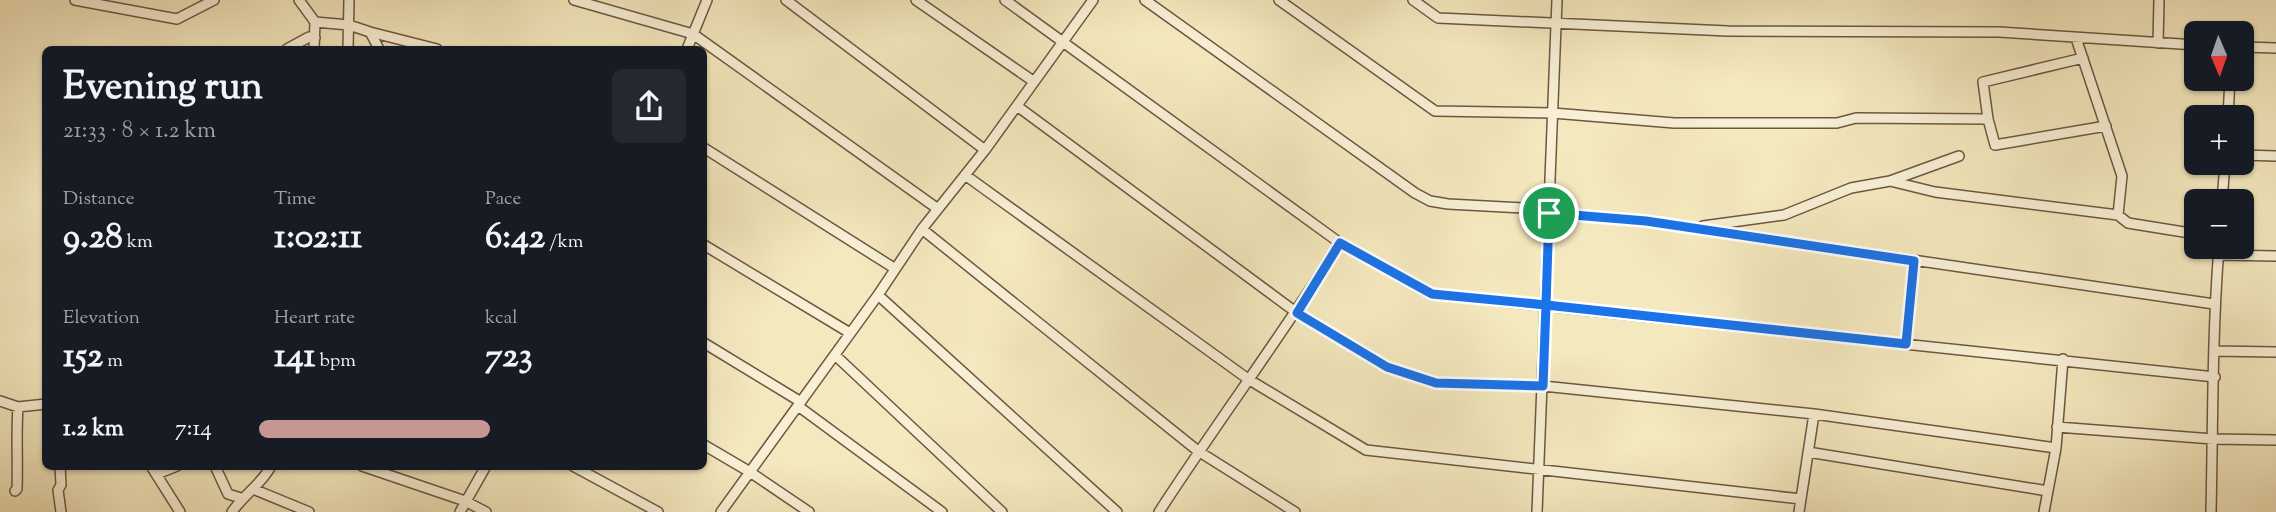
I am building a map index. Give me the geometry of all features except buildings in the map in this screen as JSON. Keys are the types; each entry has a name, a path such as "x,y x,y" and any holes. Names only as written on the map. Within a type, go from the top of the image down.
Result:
{"street":[{"path":"75,0 92,1 177,19 214,0"},
{"path":"187,14 197,0"},
{"path":"299,0 315,22 314,46"},
{"path":"348,46 349,0"},
{"path":"574,0 693,34 938,209"},
{"path":"688,46 707,0"},
{"path":"786,0 985,150"},
{"path":"916,0 1033,81"},
{"path":"1005,0 1340,243 1432,294 2215,377"},
{"path":"721,512 922,229 985,150 1093,0"},
{"path":"1145,0 1415,193 1430,201 1646,221 2214,304"},
{"path":"1279,0 1435,111 1553,113 1674,123 1837,123 1856,118 1988,119"},
{"path":"1413,0 1438,18 1728,31 1998,32 2184,44"},
{"path":"1537,512 1557,0"},
{"path":"2158,43 2159,0"},
{"path":"315,22 349,25 424,46"},
{"path":"370,33 377,46"},
{"path":"292,46 309,37 315,38"},
{"path":"2077,38 2122,176 2118,215"},
{"path":"2254,47 2276,48"},
{"path":"2083,58 1983,82 1995,145 2106,126"},
{"path":"1017,106 1297,313 1387,367 1436,383 1543,386 1814,414 2056,448"},
{"path":"707,150 894,268"},
{"path":"2254,155 2276,156"},
{"path":"1691,228 1784,215 1852,188 1891,181 1959,156"},
{"path":"965,175 1248,379 1366,450 1801,499"},
{"path":"1891,181 1936,191 2118,215 2128,223 2184,232"},
{"path":"922,229 1198,451 1295,512"},
{"path":"1159,512 1198,451 1297,313 1340,243"},
{"path":"707,247 850,333"},
{"path":"2254,254 2276,256"},
{"path":"2211,512 2214,304 2217,259"},
{"path":"1906,344 1914,261"},
{"path":"877,295 1117,512"},
{"path":"707,345 799,404 942,512"},
{"path":"2215,351 2276,352"},
{"path":"835,355 1002,512"},
{"path":"2045,512 2056,448 2063,359"},
{"path":"0,401 18,407 42,404"},
{"path":"15,491 18,455 15,421 18,407"},
{"path":"1799,512 1814,414"},
{"path":"2057,427 2213,439 2276,440"},
{"path":"707,447 809,512"},
{"path":"1808,452 2048,491"},
{"path":"60,470 61,485 58,490 61,512"},
{"path":"154,470 180,512"},
{"path":"157,474 167,470"},
{"path":"217,470 228,494 241,498"},
{"path":"232,512 241,498 253,489 268,470"},
{"path":"374,470 465,501 486,512"},
{"path":"460,512 484,470"},
{"path":"580,470 658,512"},
{"path":"253,489 309,512"}],"route":[{"path":"1549,213 1546,305 1432,294 1340,243 1297,313 1387,367 1436,383 1543,386 1546,305 1906,344 1914,261 1646,221 1549,213"}]}
